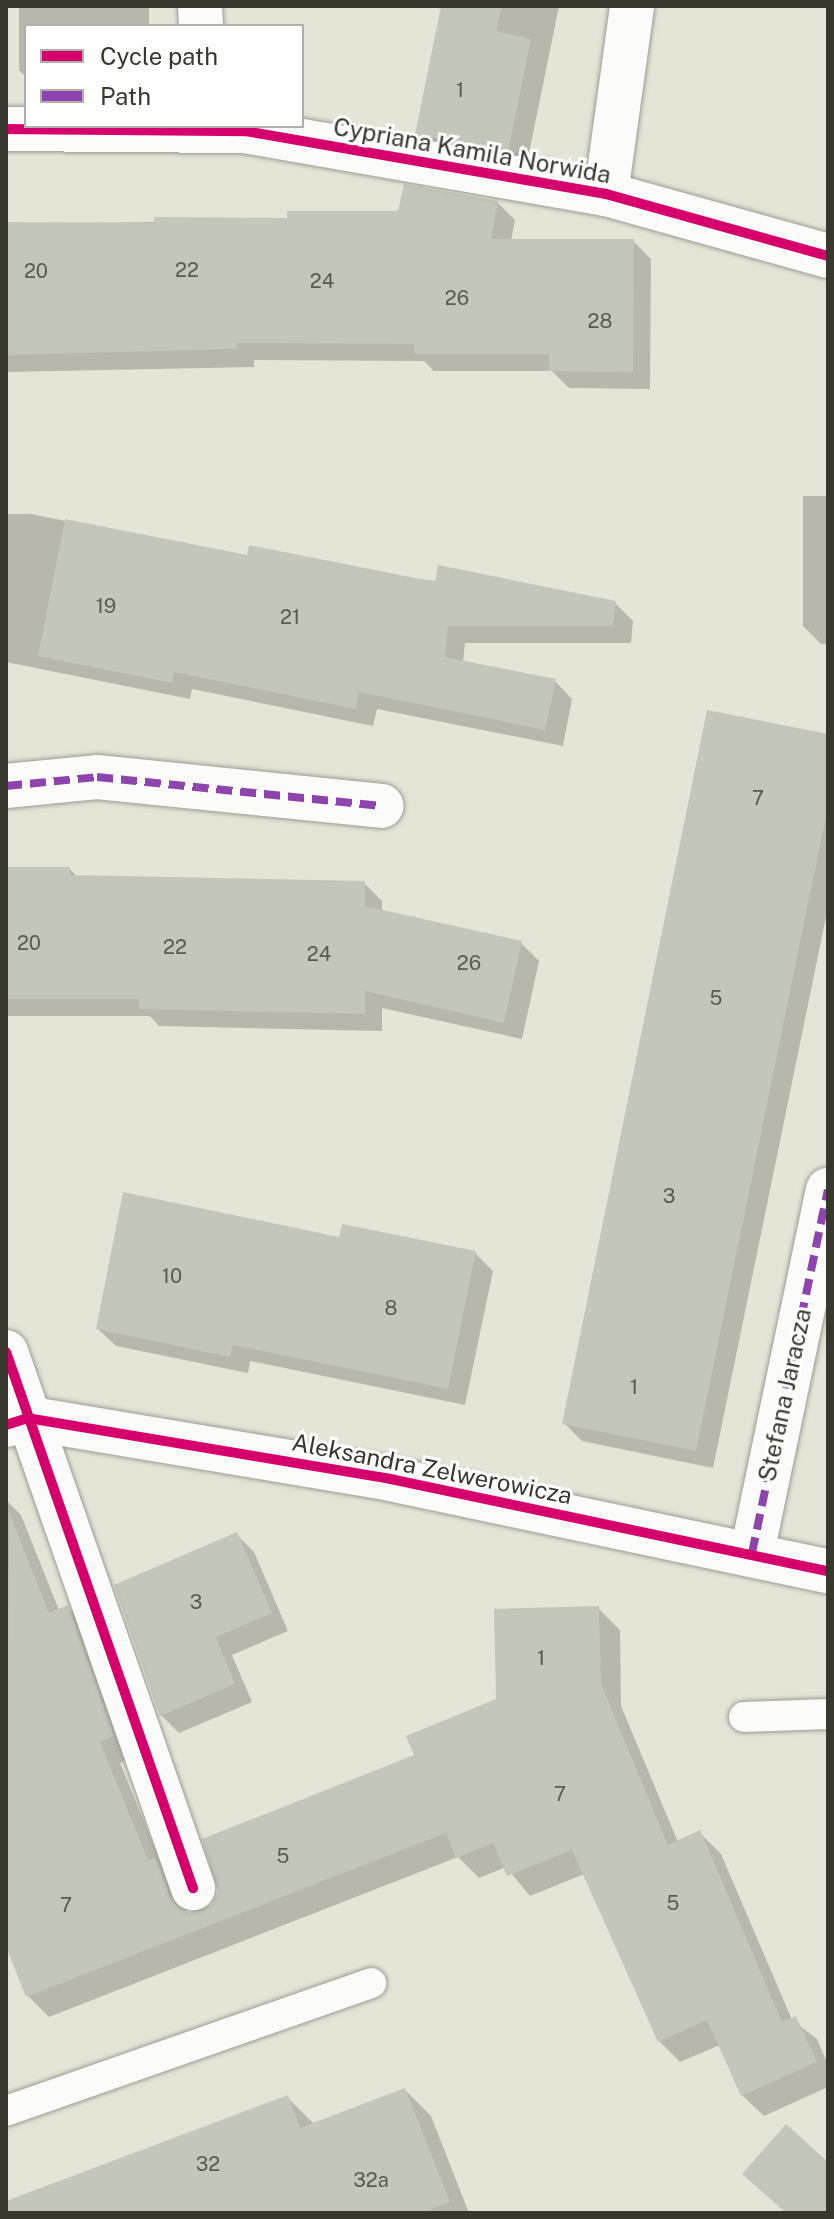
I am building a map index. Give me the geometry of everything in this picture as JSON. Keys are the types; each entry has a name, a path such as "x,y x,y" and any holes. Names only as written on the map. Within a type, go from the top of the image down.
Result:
{"street":[{"path":"606,194 632,6"},
{"name":"Cypriana Kamila Norwida","path":"6,129 207,128 245,131 606,194 828,256"},
{"path":"6,786 97,777 382,806"},
{"name":"Stefana Jaracza","path":"752,1553 828,1190"},
{"path":"6,1352 17,1421 193,1888"},
{"name":"Aleksandra Zelwerowicza","path":"17,1421 390,1479 828,1571"}],"lane":[{"path":"744,1717 828,1714"},
{"path":"6,2111 371,1983"}],"building":[{"path":"441,6 502,6 496,31 531,39 508,152 415,135"},
{"path":"404,184 498,201 491,239 634,239 633,372 549,371 549,354 414,354 414,344 237,343 237,349 6,355 6,222 154,223 154,217 287,218 287,211 398,211"},
{"path":"65,519 247,555 249,545 435,582 438,565 616,601 613,626 448,626 445,657 556,679 545,730 359,692 356,709 174,672 172,683 38,656"},
{"path":"707,710 828,734 828,806 696,1451 562,1424"},
{"path":"6,867 70,867 70,875 365,881 365,906 522,941 504,1023 365,991 365,1014 139,1009 139,999 6,999"},
{"path":"123,1192 339,1237 342,1224 476,1251 448,1389 233,1345 230,1357 96,1329"},
{"path":"9,1512 49,1613 68,1605 114,1736 100,1742 148,1860 156,1858 170,1897 189,1913 211,1905 218,1892 202,1839 414,1755 406,1736 496,1699 494,1609 599,1606 601,1684 668,1845 700,1830 782,2022 796,2016 817,2062 741,2096 707,2020 658,2042 572,1850 507,1876 493,1843 456,1858 446,1833 26,1997 6,1947"},
{"path":"237,1532 272,1613 216,1637 235,1684 160,1716 114,1585"},
{"path":"405,2088 450,2202 421,2213 6,2213 6,2201 288,2095 300,2128"},
{"path":"786,2124 828,2162 828,2213 786,2213 742,2174"}],"marked path":[{"path":"6,786 97,777 382,806"},
{"path":"752,1553 828,1190"}],"cycle path":[{"path":"6,129 245,131 606,194 828,256"},
{"path":"6,1352 193,1888"},
{"path":"6,1425 27,1418 390,1479 828,1571"}]}
